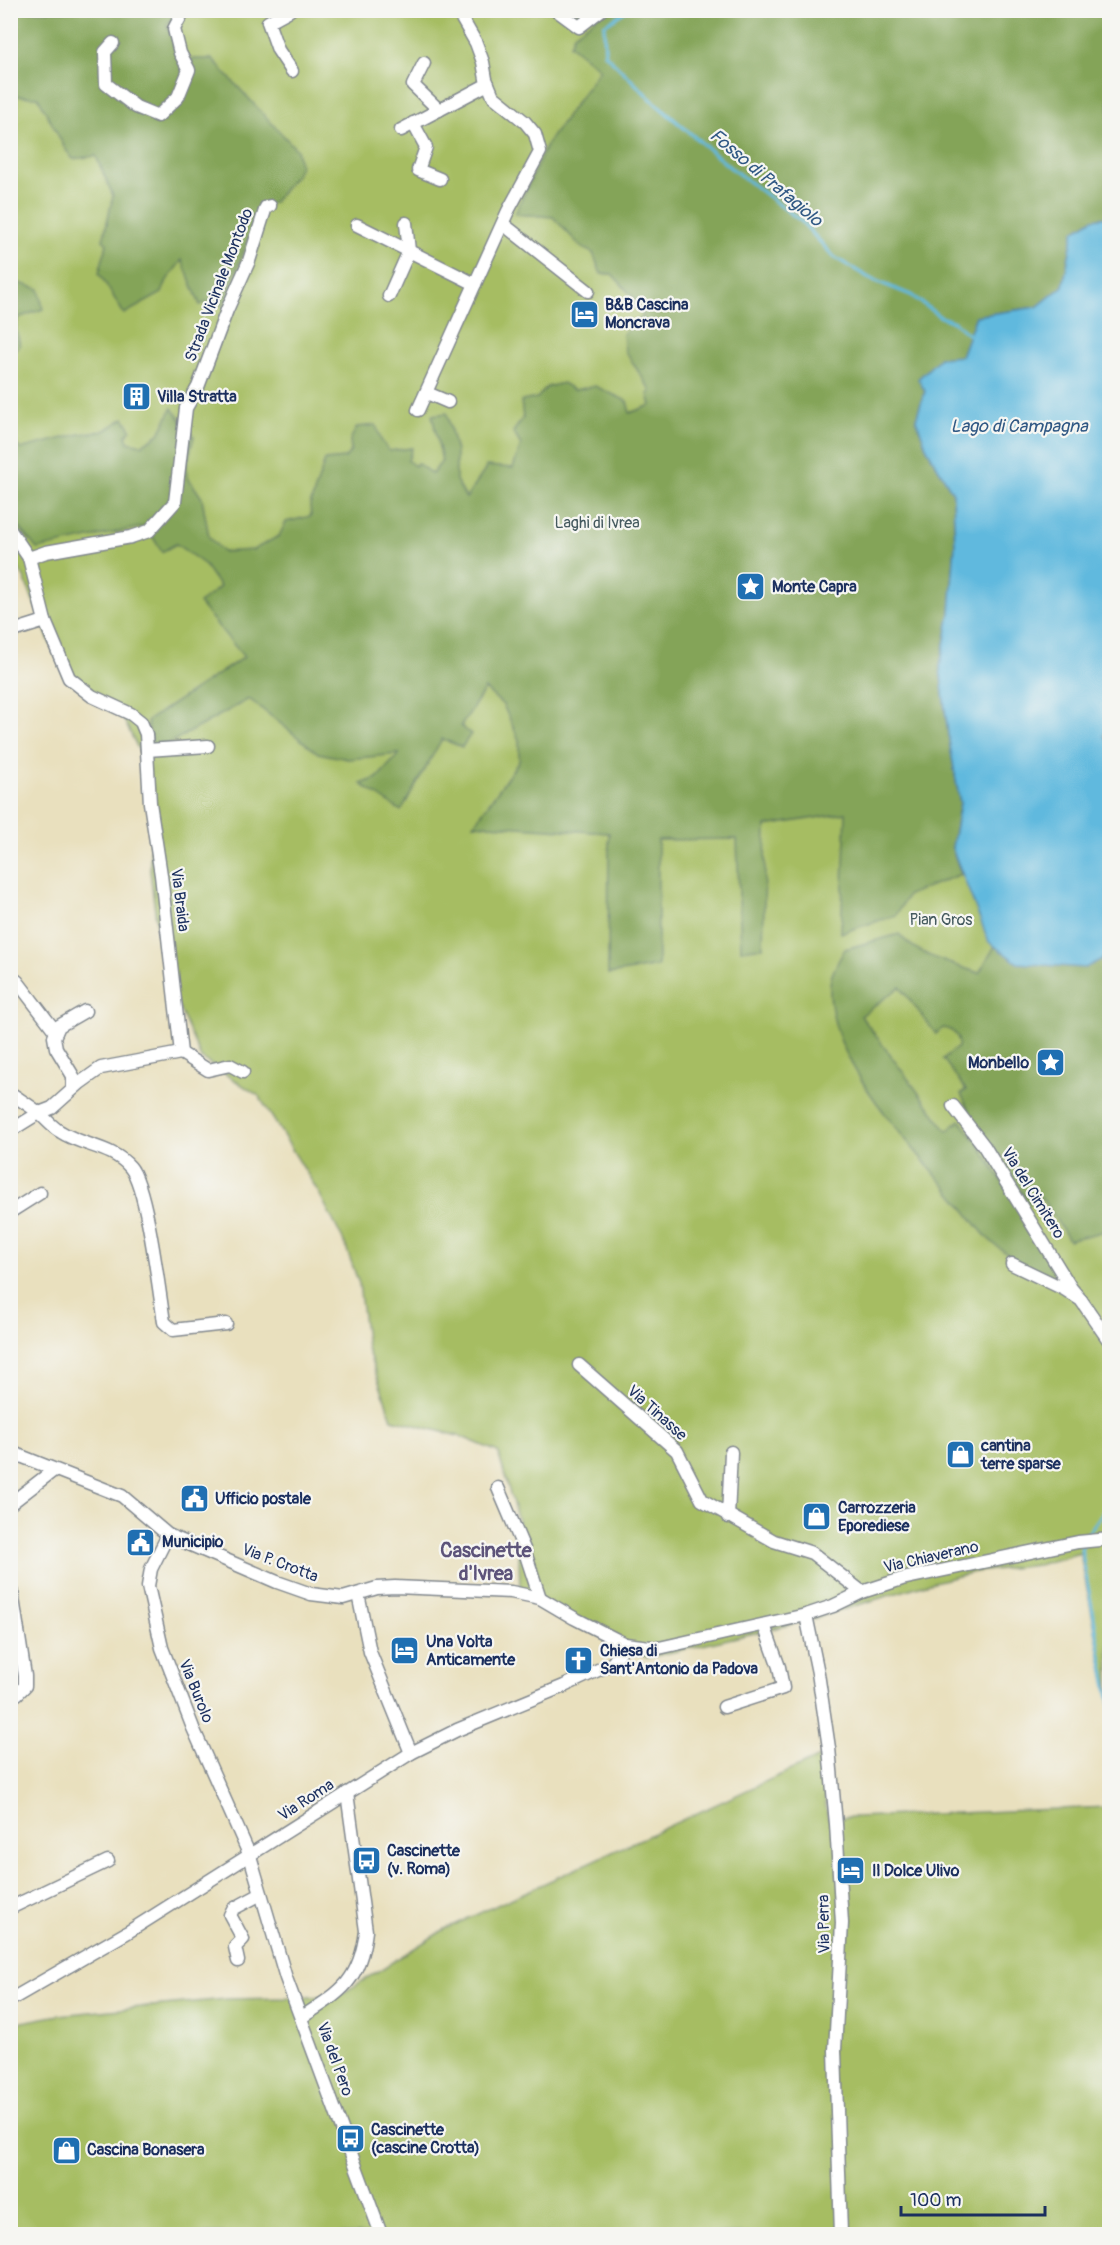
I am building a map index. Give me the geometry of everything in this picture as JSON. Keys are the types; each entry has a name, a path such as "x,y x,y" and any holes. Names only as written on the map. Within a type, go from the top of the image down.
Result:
{"street":[{"path":"113,43 105,52 106,84 136,107 158,116 178,97 189,70 180,53 174,28 184,10"},
{"path":"290,10 268,22 278,50 292,71"},
{"path":"418,410 503,224 540,152 535,134 525,122 493,96 476,43 457,10"},
{"path":"556,10 579,27 601,10"},
{"path":"424,63 413,85 439,110"},
{"path":"401,129 488,84"},
{"path":"413,123 426,147 418,170 440,179"},
{"name":"Strada Vicinale Montodo","path":"29,558 46,552 131,537 149,531 176,502 186,408 198,387 227,310 249,261 266,207 270,206"},
{"path":"389,296 409,251 406,223"},
{"path":"503,224 588,291"},
{"path":"357,225 475,284"},
{"path":"427,393 448,402"},
{"path":"10,530 29,558"},
{"name":"Via Braida","path":"29,558 45,621 69,678 92,696 131,714 141,722 146,734 150,803 181,1053"},
{"path":"10,632 45,621"},
{"path":"147,750 208,746"},
{"path":"17,981 56,1032"},
{"path":"73,1089 73,1076 56,1048 54,1037 59,1026 85,1011"},
{"path":"10,1131 39,1113 52,1108 101,1068 181,1053 208,1070 231,1065 243,1072"},
{"path":"10,1093 61,1132 101,1148 131,1167 143,1202 164,1322 173,1330 226,1324"},
{"name":"Via del Cimitero","path":"952,1106 984,1146 1071,1288 1110,1342"},
{"path":"10,1212 40,1193"},
{"path":"1012,1264 1081,1300"},
{"name":"Via Tinasse","path":"579,1365 677,1451 702,1500 774,1542 812,1553 862,1592"},
{"name":"Via P. Crotta","path":"10,1450 122,1496 168,1535 303,1591 343,1598 377,1588 425,1587 511,1592 540,1598 625,1644"},
{"path":"728,1516 731,1452"},
{"path":"10,1504 54,1470"},
{"path":"498,1488 524,1549 540,1598"},
{"name":"Via Burolo","path":"168,1535 152,1569 148,1586 153,1615 173,1679 250,1856"},
{"name":"Via Chiaverano","path":"625,1644 658,1648 806,1615 833,1606 862,1592 902,1579 1083,1541 1110,1539"},
{"path":"10,1579 25,1676 25,1686 17,1694"},
{"path":"358,1594 370,1652 411,1753"},
{"name":"Via Perra","path":"806,1615 828,1740 842,1923 835,2040 841,2235"},
{"path":"724,1707 783,1688 779,1667 764,1625"},
{"name":"Via Roma","path":"10,2000 128,1932 411,1753 466,1726 564,1686 613,1663 625,1644"},
{"path":"302,2017 339,1993 353,1974 363,1953 366,1931 347,1793"},
{"name":"Via del Pero","path":"250,1856 277,1952 381,2235"},
{"path":"10,1908 108,1861"},
{"path":"238,1961 235,1947 243,1939 230,1915 233,1909 261,1894"}],"green space":[{"path":"607,10 1109,11 1109,217 1093,219 1074,231 1063,286 1037,307 976,316 961,357 940,358 925,391 916,419 927,449 953,493 955,545 950,613 940,667 948,734 960,803 952,848 961,874 908,895 896,915 841,933 846,813 766,826 763,947 741,950 737,839 658,840 658,966 608,974 609,833 474,824 519,761 519,740 503,705 485,689 461,726 471,734 462,747 442,739 401,811 361,784 377,778 399,754 348,759 318,753 249,699 168,744 152,745 147,721 244,657 199,603 220,587 204,564 176,544 162,552 146,526 37,549 11,517 10,436 20,449 80,434 104,431 124,418 131,429 126,436 128,442 142,445 159,434 172,408 194,436 186,469 187,476 202,498 209,537 223,552 253,550 279,536 286,522 311,516 310,505 325,460 345,458 351,451 350,440 357,427 376,425 381,440 389,451 412,448 408,461 415,466 417,463 432,474 442,461 432,415 447,413 456,452 456,480 466,498 486,466 513,468 521,445 513,432 523,418 521,401 537,398 547,387 563,383 574,390 595,386 627,401 630,413 651,405 648,394 651,391 625,351 623,334 643,316 641,306 612,274 601,274 593,253 582,248 553,217 515,214 547,144 600,69 570,45 574,34"},
{"name":"Laghi di Ivrea","path":"10,11 1109,11 1109,1700 1080,1553 1038,1565 975,1572 926,1584 806,1621 647,1658 586,1629 539,1599 520,1594 518,1521 498,1452 462,1437 392,1419 367,1348 359,1284 345,1244 319,1193 259,1096 201,1058 173,994 157,927 150,871 151,819 147,767 121,714 71,681 51,645 24,578 11,554"},
{"path":"11,11 177,11 167,25 178,59 212,59 297,150 300,166 296,175 274,202 260,207 223,306 213,300 200,305 182,260 167,280 162,293 124,314 99,273 107,244 103,240 113,196 96,156 73,159 38,97 14,96 11,102"},
{"path":"11,276 13,281 39,289 43,309 18,318 16,328 20,346 11,352"},
{"path":"899,934 925,954 979,973 995,946 1018,963 1109,955 1110,1230 1069,1240 1041,1197 1029,1204 975,1122 961,1094 966,1090 943,1059 958,1047 957,1037 953,1032 943,1028 936,1034 900,987 861,1016 947,1131 960,1120 980,1146 1067,1287 1010,1256 984,1234 872,1097 845,1050 836,1027 831,1003 830,984 835,967 845,949"},
{"path":"819,1757 828,1818 1109,1807 1109,2234 11,2234 11,2024 59,2015 226,1999 340,1995 445,1929"}],"water":[{"name":"Lago di Campagna","path":"1109,217 1110,720 1104,736 1110,743 1110,955 1085,968 1018,963 989,942 952,848 960,803 948,734 940,667 950,613 955,545 953,493 927,449 916,419 925,391 918,379 940,358 961,356 976,316 1037,307 1063,286 1074,231 1093,219"}],"waterway":[{"name":"Fosso di Prafagiolo","path":"627,10 604,25 605,54 655,103 732,169 801,221 834,257 871,279 911,295 939,316 954,322 969,335"},
{"path":"1085,1538 1110,1502"},
{"path":"1083,1544 1081,1549 1110,1703"}],"place":[{"name":"B&B Cascina Moncrava","path":"584,314"},
{"name":"Villa Stratta","path":"136,397"},
{"name":"Monte Capra","path":"751,587"},
{"name":"Monbello","path":"1050,1063"},
{"name":"cantina terre sparse","path":"960,1455"},
{"name":"Ufficio postale","path":"194,1499"},
{"name":"Carrozzeria Eporediese","path":"817,1517"},
{"name":"Municipio","path":"141,1542"},
{"name":"Una Volta Anticamente","path":"405,1651"},
{"name":"Chiesa di Sant'Antonio da Padova","path":"579,1660"},
{"name":"Cascinette (v. Roma)","path":"366,1860"},
{"name":"Il Dolce Ulivo","path":"851,1871"},
{"name":"Cascinette (cascine Crotta)","path":"350,2139"},
{"name":"Cascina Bonasera","path":"66,2150"}],"district":[{"name":"Cascinette d'Ivrea","path":"486,1562"}],"park label":[{"name":"Pian Gros","path":"941,920"}]}
